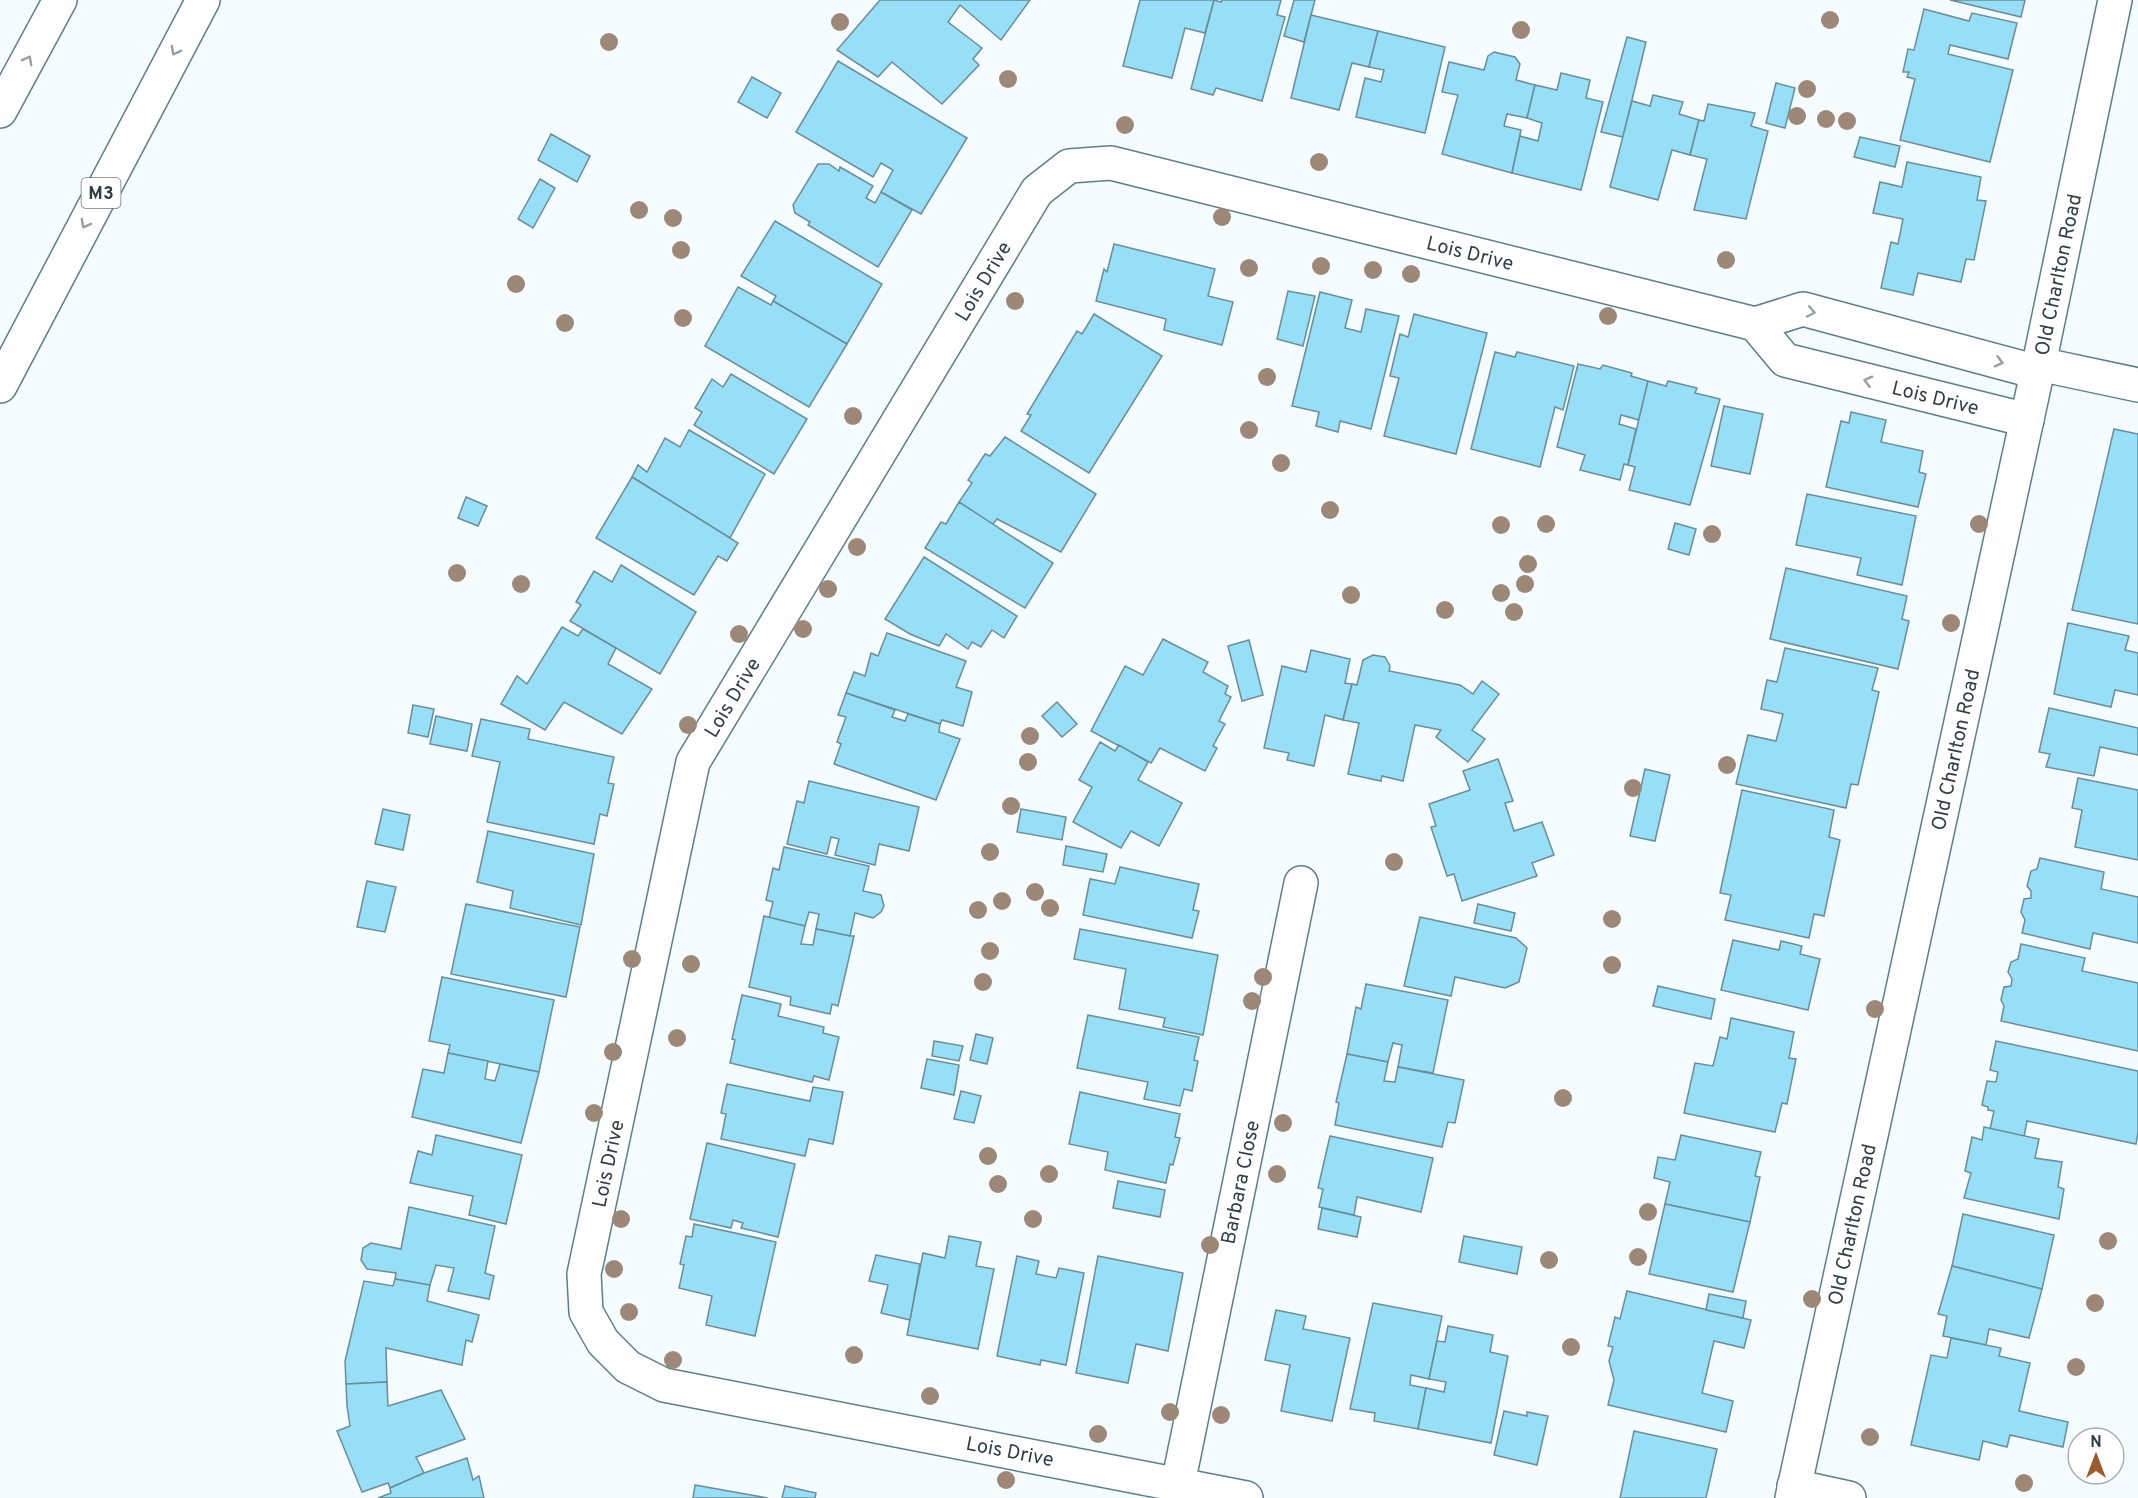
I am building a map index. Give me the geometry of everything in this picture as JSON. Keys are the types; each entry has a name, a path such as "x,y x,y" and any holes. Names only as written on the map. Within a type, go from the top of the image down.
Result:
{"main road":[{"path":"0,111 60,0"},
{"name":"M3","path":"0,386 203,0"},
{"name":"Old Charlton Road","path":"1793,1492 2027,420 2115,0"},
{"name":"Lois Drive","path":"1246,1498 664,1385 628,1367 603,1342 586,1312 584,1274 693,762 1037,191 1069,166 1111,163 1755,324 1785,360 2027,420"},
{"path":"1755,324 1803,309 2038,368 2138,385"},
{"name":"Barbara Close","path":"1178,1484 1301,883"},
{"path":"1793,1492 1849,1498"}],"building":[{"path":"880,0 1030,0 1001,40 960,5 948,22 982,48 973,59 979,65 942,104 892,62 878,77 837,50"},
{"path":"1140,0 1214,0 1205,33 1185,28 1172,78 1123,66"},
{"path":"1214,0 1221,2 1222,0 1281,0 1277,15 1285,17 1262,101 1216,88 1213,95 1191,89"},
{"path":"1294,0 1315,0 1304,42 1284,36"},
{"path":"1950,0 2025,0 2021,17"},
{"path":"1924,9 1969,21 1972,13 2017,23 2008,59 1950,45 1948,54 2013,70 1990,162 1900,140 1915,79 1907,77 1909,72 1903,72 1908,49 1914,50"},
{"path":"1311,15 1378,31 1369,67 1352,63 1339,110 1291,98"},
{"path":"1378,31 1445,47 1425,133 1356,117 1365,78 1381,82 1384,70 1369,67"},
{"path":"1627,37 1646,42 1623,137 1601,132"},
{"path":"1494,52 1515,57 1520,64 1516,80 1535,85 1527,118 1507,114 1504,126 1521,130 1512,173 1442,154 1458,95 1442,92 1449,62 1484,70 1488,56"},
{"path":"838,61 967,138 921,214 881,192 893,170 881,163 873,177 796,132"},
{"path":"1561,73 1590,80 1586,98 1603,102 1581,190 1512,173 1520,136 1538,141 1542,123 1527,118 1535,85 1557,90"},
{"path":"752,77 781,93 767,118 738,102"},
{"path":"1776,83 1795,88 1785,128 1766,123"},
{"path":"1653,95 1683,102 1679,114 1699,120 1690,155 1672,150 1658,200 1610,187 1632,101 1650,106"},
{"path":"1708,104 1755,113 1751,126 1768,131 1746,219 1694,210 1707,159 1690,155 1699,120 1704,121"},
{"path":"551,134 590,156 577,182 538,160"},
{"path":"1860,137 1900,146 1895,167 1854,157"},
{"path":"1907,162 1981,177 1977,200 1986,201 1974,260 1966,259 1961,282 1918,273 1913,295 1881,288 1891,242 1898,244 1903,219 1873,213 1880,182 1902,187"},
{"path":"818,164 829,164 839,171 840,167 873,186 866,198 875,203 881,192 912,210 878,267 808,225 810,222 795,213 793,205"},
{"path":"540,179 555,188 533,228 518,219"},
{"path":"775,221 882,284 847,344 773,301 776,296 741,276"},
{"path":"1114,244 1215,269 1208,296 1233,302 1222,345 1164,330 1166,319 1096,301 1104,269 1107,272"},
{"path":"738,287 771,305 773,301 847,344 809,407 705,346"},
{"path":"1288,291 1315,296 1303,346 1277,339"},
{"path":"1320,292 1352,300 1345,328 1361,332 1366,309 1399,316 1371,429 1340,421 1338,432 1316,426 1319,412 1292,406"},
{"path":"1094,314 1162,356 1089,473 1021,431 1031,415 1027,414 1077,331 1082,334"},
{"path":"1414,314 1487,333 1456,454 1384,436 1399,378 1390,376 1400,334 1408,337"},
{"path":"1495,352 1515,357 1517,352 1574,366 1563,410 1555,407 1540,467 1471,449"},
{"path":"1578,364 1600,369 1603,365 1632,373 1631,376 1648,381 1639,420 1621,415 1619,424 1636,429 1628,465 1624,464 1620,480 1580,470 1585,455 1557,447"},
{"path":"731,374 807,419 774,474 694,425 702,412 695,408 712,379 723,387"},
{"path":"1648,381 1666,386 1668,381 1697,388 1695,393 1720,399 1690,505 1629,490 1635,467 1628,465"},
{"path":"1724,406 1763,414 1750,474 1711,466"},
{"path":"1851,412 1886,420 1881,442 1923,451 1919,472 1926,474 1918,507 1826,487 1841,421 1849,423"},
{"path":"2114,429 2138,434 2138,624 2072,610"},
{"path":"689,430 765,474 730,538 632,477 638,465 647,472 665,438 680,447"},
{"path":"1005,437 1096,494 1061,552 997,519 992,525 959,502 972,483 968,480 985,454 990,456"},
{"path":"632,477 738,543 727,561 718,556 694,595 596,538"},
{"path":"1807,494 1916,516 1902,585 1857,575 1861,558 1796,545"},
{"path":"466,497 487,506 478,526 458,518"},
{"path":"959,502 1053,563 1025,608 925,548 941,522 946,524"},
{"path":"1675,523 1696,529 1689,555 1668,549"},
{"path":"924,557 1017,616 1004,638 992,630 981,647 972,642 968,649 946,634 939,646 910,634 885,619"},
{"path":"621,565 696,612 660,674 570,621 581,605 576,602 594,571 612,582"},
{"path":"1786,568 1907,596 1902,619 1909,621 1898,669 1770,639"},
{"path":"2068,623 2129,636 2125,650 2138,653 2138,695 2115,690 2111,707 2054,694"},
{"path":"562,627 578,636 583,629 616,648 608,664 652,689 622,734 564,702 545,730 501,704 517,676 527,684"},
{"path":"887,633 966,661 956,687 972,692 963,726 942,720 940,724 846,693 854,672 865,676 871,653 878,656"},
{"path":"1163,639 1208,662 1203,672 1228,686 1225,694 1231,697 1219,721 1225,724 1213,746 1217,748 1205,771 1160,748 1151,763 1091,731 1125,666 1143,675"},
{"path":"1249,640 1263,695 1242,701 1228,646"},
{"path":"1785,648 1878,668 1872,690 1879,692 1858,785 1851,784 1846,808 1736,784 1748,735 1776,741 1783,714 1761,709 1767,680 1777,682"},
{"path":"1311,650 1350,659 1345,683 1352,684 1343,720 1325,715 1314,766 1287,760 1289,753 1264,748 1282,666 1306,672"},
{"path":"1373,655 1385,657 1390,666 1389,671 1460,685 1473,694 1482,681 1499,694 1472,730 1485,739 1468,762 1436,737 1441,730 1415,725 1403,781 1382,776 1381,781 1348,774 1359,723 1343,720 1352,684 1357,685 1363,660"},
{"path":"846,693 895,710 892,717 905,721 908,714 940,724 939,732 960,739 936,800 834,764 841,744 837,742 846,717 838,715"},
{"path":"1057,702 1077,724 1062,737 1042,716"},
{"path":"413,705 434,709 428,737 408,733"},
{"path":"2049,708 2138,728 2138,755 2100,747 2094,776 2046,767 2050,754 2039,752"},
{"path":"436,716 472,724 467,751 430,744"},
{"path":"481,719 530,729 528,739 614,757 608,783 614,784 607,816 600,814 594,844 487,822 500,762 472,756"},
{"path":"1100,742 1115,751 1119,745 1148,762 1138,780 1182,803 1159,846 1131,831 1121,848 1073,822 1092,787 1079,780"},
{"path":"1498,759 1513,801 1505,803 1514,831 1542,822 1554,855 1532,863 1537,876 1462,901 1454,874 1447,876 1431,827 1436,826 1429,804 1470,790 1463,771"},
{"path":"1645,769 1670,775 1655,841 1630,836"},
{"path":"2078,778 2138,790 2138,860 2075,847 2082,810 2072,808"},
{"path":"809,781 919,807 909,851 879,844 875,865 835,855 839,839 831,837 827,854 787,844 797,801 804,803"},
{"path":"1742,790 1834,810 1829,837 1840,840 1824,916 1814,914 1809,938 1725,920 1731,895 1720,893"},
{"path":"383,809 410,815 403,850 375,844"},
{"path":"1021,809 1066,817 1062,840 1017,832"},
{"path":"488,831 594,854 581,925 510,908 513,891 477,882"},
{"path":"1066,846 1107,854 1103,872 1063,865"},
{"path":"784,847 869,866 863,891 881,895 884,906 881,912 873,918 855,913 850,936 816,929 819,914 809,912 805,926 769,918 773,902 766,900 773,868 779,870"},
{"path":"2040,858 2104,872 2101,889 2138,897 2138,943 2093,933 2090,949 2022,933 2025,920 2021,912 2024,899 2031,898 2031,891 2027,886 2031,871 2037,869"},
{"path":"1120,867 1199,884 1193,910 1199,911 1192,938 1083,915 1090,879 1115,884"},
{"path":"367,881 396,887 385,932 357,927"},
{"path":"466,904 580,927 566,997 451,974"},
{"path":"1478,904 1515,913 1511,931 1474,923"},
{"path":"764,916 805,926 801,944 813,945 816,929 854,936 838,1006 832,1004 830,1014 790,1005 791,997 749,987"},
{"path":"1420,917 1516,938 1527,948 1519,982 1505,988 1455,977 1451,996 1404,986"},
{"path":"1080,929 1218,955 1203,1035 1163,1027 1165,1018 1119,1009 1126,969 1074,959"},
{"path":"1733,940 1779,950 1781,941 1802,946 1800,954 1820,959 1808,1010 1721,990"},
{"path":"2021,944 2085,958 2082,971 2138,983 2138,1051 2001,1021 2004,1006 2001,1000 2004,987 2011,986 2012,979 2008,972 2011,962 2018,959"},
{"path":"442,977 554,1000 539,1072 448,1053 450,1045 429,1041"},
{"path":"1366,984 1448,1000 1433,1073 1398,1067 1402,1045 1393,1043 1388,1062 1347,1054 1356,1007 1361,1009"},
{"path":"1658,986 1715,999 1711,1019 1653,1006"},
{"path":"742,995 781,1004 778,1016 824,1027 823,1033 839,1037 829,1080 814,1076 812,1082 730,1063 735,1040 732,1039"},
{"path":"1088,1015 1199,1037 1194,1060 1198,1061 1192,1091 1184,1089 1180,1106 1144,1099 1148,1082 1077,1068"},
{"path":"1731,1018 1794,1032 1789,1058 1796,1059 1787,1104 1782,1103 1775,1132 1684,1113 1695,1063 1713,1066 1720,1037 1727,1039"},
{"path":"976,1034 993,1038 987,1064 970,1060"},
{"path":"934,1041 963,1046 959,1061 932,1056"},
{"path":"1996,1041 2138,1071 2136,1144 2027,1121 2024,1137 1990,1129 1994,1111 1982,1105 1987,1081 1996,1082 1998,1072 1990,1070"},
{"path":"448,1053 488,1061 485,1079 495,1081 500,1064 539,1072 521,1143 412,1117 423,1069 444,1073"},
{"path":"1347,1054 1388,1062 1384,1081 1395,1082 1398,1067 1464,1080 1455,1123 1448,1122 1442,1147 1335,1125 1339,1103 1336,1102"},
{"path":"927,1059 959,1065 954,1095 921,1088"},
{"path":"727,1084 810,1101 813,1087 843,1092 833,1144 809,1139 805,1156 721,1139 726,1114 721,1113"},
{"path":"961,1091 981,1096 974,1123 954,1119"},
{"path":"1080,1092 1180,1114 1175,1137 1180,1138 1173,1165 1170,1164 1166,1183 1105,1170 1108,1152 1069,1144"},
{"path":"1984,1127 2039,1139 2035,1158 2062,1162 2058,1187 2064,1189 2059,1219 1964,1198 1971,1173 1965,1171 1972,1137 1982,1140"},
{"path":"436,1135 522,1155 506,1224 469,1215 473,1196 410,1183 418,1151 432,1155"},
{"path":"1681,1135 1761,1152 1755,1176 1760,1177 1750,1222 1665,1204 1670,1182 1654,1178 1658,1157 1675,1160"},
{"path":"1330,1136 1433,1158 1421,1212 1357,1197 1354,1215 1319,1207 1323,1189 1318,1188"},
{"path":"707,1143 795,1164 778,1237 741,1228 743,1223 733,1220 731,1228 690,1219"},
{"path":"1118,1181 1165,1190 1160,1217 1113,1208"},
{"path":"1665,1204 1750,1222 1733,1292 1649,1274"},
{"path":"409,1207 495,1226 485,1273 494,1276 489,1299 448,1291 454,1268 436,1265 430,1285 395,1279 396,1273 367,1269 361,1260 363,1248 371,1243 401,1249"},
{"path":"1322,1208 1361,1217 1357,1237 1318,1229"},
{"path":"1963,1214 2054,1235 2042,1289 1952,1266"},
{"path":"694,1224 776,1242 755,1336 706,1325 712,1296 679,1288 684,1265 680,1264 686,1236 692,1237"},
{"path":"949,1236 981,1242 976,1266 994,1269 978,1349 907,1335 923,1253 945,1258"},
{"path":"1464,1236 1522,1247 1517,1274 1459,1262"},
{"path":"876,1255 920,1264 910,1320 881,1313 888,1285 869,1281"},
{"path":"1017,1256 1039,1261 1036,1274 1056,1278 1059,1268 1084,1273 1066,1365 1041,1360 1040,1365 997,1356"},
{"path":"1098,1256 1183,1273 1168,1351 1136,1344 1128,1383 1076,1373"},
{"path":"1952,1266 2042,1289 2029,1338 1989,1329 1986,1345 1943,1336 1947,1316 1938,1314"},
{"path":"395,1279 430,1285 427,1301 479,1315 472,1342 466,1340 462,1365 386,1348 387,1382 346,1384 345,1361 364,1281 393,1286"},
{"path":"1627,1291 1751,1320 1744,1348 1714,1341 1702,1393 1733,1401 1726,1432 1608,1405 1614,1380 1609,1361 1613,1347 1608,1346 1615,1317 1620,1319"},
{"path":"1709,1294 1746,1301 1743,1318 1706,1310"},
{"path":"1373,1303 1442,1316 1429,1379 1411,1375 1410,1385 1426,1388 1418,1429 1374,1421 1375,1413 1350,1409"},
{"path":"1276,1310 1306,1316 1303,1329 1350,1338 1332,1421 1281,1411 1290,1365 1265,1360"},
{"path":"1448,1326 1493,1335 1490,1352 1508,1356 1491,1443 1418,1429 1426,1388 1444,1392 1446,1382 1429,1379 1437,1341 1445,1342"},
{"path":"1951,1338 2001,1348 1999,1356 2030,1363 2019,1411 2068,1422 2063,1447 2010,1435 2007,1447 1983,1441 1979,1460 1911,1445 1931,1355 1947,1358"},
{"path":"387,1382 388,1406 441,1390 465,1439 416,1457 424,1473 390,1488 388,1483 362,1492 337,1431 350,1426 346,1384"},
{"path":"1504,1411 1527,1416 1527,1412 1548,1416 1537,1465 1494,1455"},
{"path":"1634,1431 1717,1449 1706,1498 1620,1498"},
{"path":"467,1458 473,1480 479,1476 484,1498 378,1498 391,1493 390,1488"},
{"path":"695,1485 768,1498 693,1498"},
{"path":"785,1486 816,1493 815,1498 782,1498"}]}
